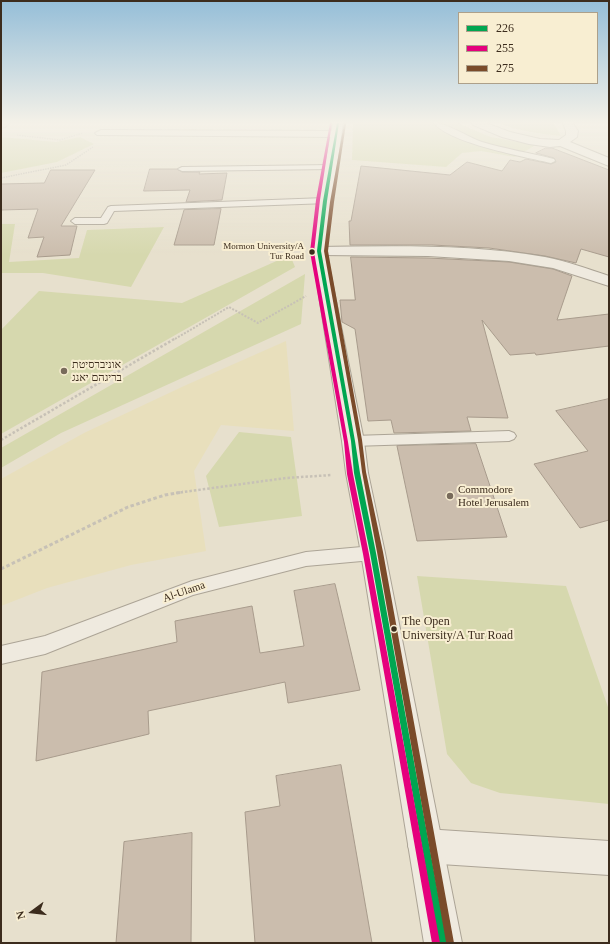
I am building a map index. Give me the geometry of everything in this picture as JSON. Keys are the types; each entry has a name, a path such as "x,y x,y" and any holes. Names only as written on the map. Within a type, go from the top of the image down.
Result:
{"street":[{"path":"330,168 319,251 353,441 356,473 373,553 443,943"},
{"path":"319,251 406,251 537,260 576,269 609,281"},
{"path":"425,846 609,858"}],"lane":[{"path":"182,169 330,168"},
{"path":"75,221 104,221 111,209 325,201"},
{"path":"353,441 509,436"},
{"name":"Al-Ulama","path":"1,655 45,645 192,588 306,559 373,553"}],"path":[{"path":"1,178 56,167"},
{"path":"1,440 229,307 258,323 325,285"},
{"path":"1,569 128,507 165,495 286,478 356,473"}],"shaded area":[{"path":"286,341 294,431 221,425 194,471 206,551 131,565 47,588 1,606 1,479 84,433 184,386"}],"green space":[{"path":"1,167 31,167 1,173"},
{"path":"1,224 15,224 9,262 79,258 87,230 164,227 131,287 43,273 1,273"},
{"name":"אוניברסיטת בריגהם יאנג","path":"290,255 295,267 1,434 1,330 39,291 182,303"},
{"path":"305,274 301,324 61,433 1,468 1,448"},
{"path":"239,432 291,437 302,516 219,527 206,476"},
{"path":"417,576 566,586 609,710 609,804 500,793 471,783 447,754"}],"building":[{"path":"361,167 450,175 460,167 487,167 502,171 505,167 601,167 609,170 609,257 581,249 576,263 545,256 489,248 432,245 350,245 349,221 351,221"},
{"path":"150,169 177,169 182,172 200,172 199,174 227,173 222,200 186,202 190,190 144,191"},
{"path":"51,170 95,170 61,226 77,226 70,255 37,257 44,237 28,238 38,209 1,210 1,184 44,183"},
{"path":"221,209 214,245 174,245 184,210"},
{"path":"351,257 428,258 509,262 553,269 572,276 557,320 609,314 609,346 536,355 535,353 510,355 482,320 508,418 467,417 471,431 394,433 391,420 368,421 355,329 342,322 340,300 355,300"},
{"path":"609,399 609,520 580,528 534,464 588,451 556,411"},
{"name":"Commodore Hotel Jerusalem","path":"476,444 507,537 417,541 397,446"},
{"path":"335,584 360,690 288,703 285,682 148,711 149,734 36,761 42,672 177,642 175,621 252,606 260,653 304,646 294,591"},
{"path":"341,765 372,943 255,943 245,812 280,806 276,776"},
{"path":"192,833 191,943 116,943 124,842"}],"transit line":[{"name":"255","path":"324,167 312,252 346,442 350,474 366,554 436,943"},
{"name":"226","path":"331,167 319,251 353,441 357,473 373,553 443,943"},
{"name":"275","path":"338,167 326,251 360,440 364,472 380,552 450,942"}],"place":[{"name":"Mormon University/A Tur Road","path":"312,252"},
{"name":"אוניברסיטת בריגהם יאנג","path":"64,371"},
{"name":"Commodore Hotel Jerusalem","path":"450,496"},
{"name":"The Open University/A Tur Road","path":"394,629"}]}
